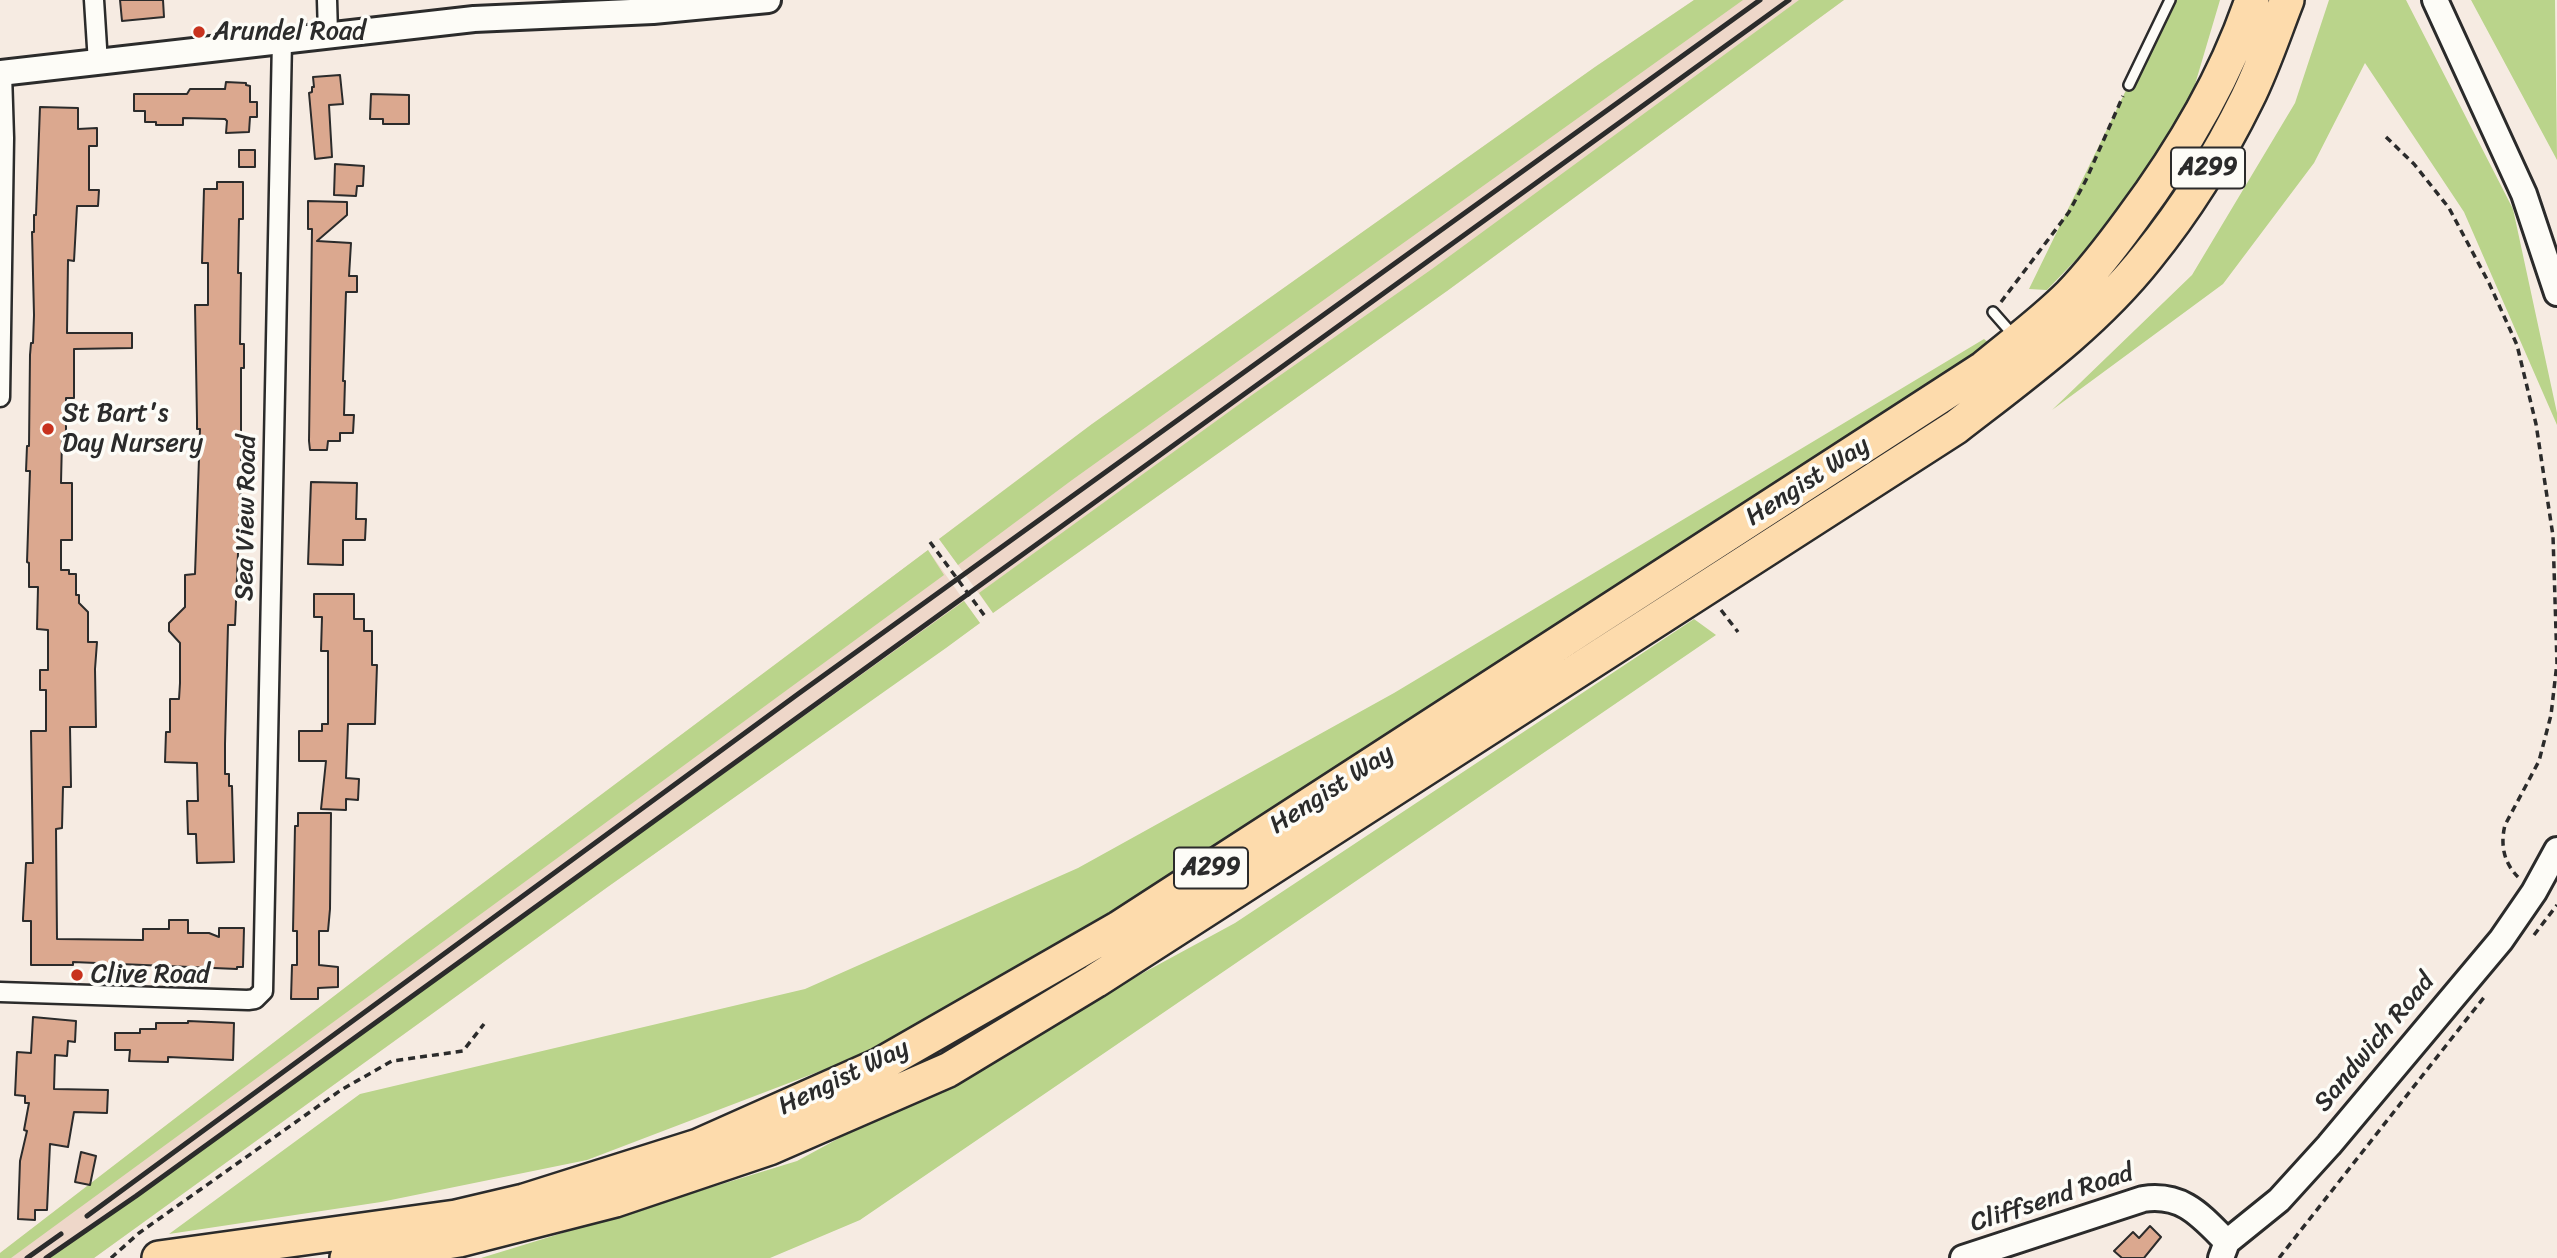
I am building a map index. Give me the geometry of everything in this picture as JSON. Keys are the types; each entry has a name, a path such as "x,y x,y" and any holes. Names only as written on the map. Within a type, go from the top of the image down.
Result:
{"highway":[{"name":"Hengist Way","path":"159,1258 456,1217 524,1201 698,1146 880,1065 1119,928 1984,368 2070,295 2117,240 2163,177 2206,105 2234,48 2252,0"},
{"name":"Hengist Way","path":"347,1258 459,1240 615,1200 769,1149 948,1070 1107,973 1956,427 2052,352 2094,314 2147,257 2200,183 2247,98 2287,0"}],"street":[{"path":"94,0 98,63"},
{"path":"327,0 328,34"},
{"path":"0,397 4,138 1,73 474,19 653,11 768,0"},
{"path":"2438,2 2524,194 2557,293"},
{"name":"Sea View Road","path":"0,992 248,1000 260,995 265,985 282,40"},
{"name":"Sandwich Road","path":"2224,1250 2279,1200 2329,1145 2501,940 2534,892 2557,850"},
{"name":"Cliffsend Road","path":"1963,1258 2143,1199 2159,1197 2175,1199 2191,1209 2224,1250"}],"lane":[{"path":"2129,85 2170,0"},
{"path":"1993,312 2018,340"}],"path":[{"path":"1993,312 2069,212 2129,85"},
{"path":"2386,137 2414,164 2449,208 2483,273 2517,345 2536,424 2553,536 2557,663 2551,715 2539,761 2502,835 2508,866 2534,892"},
{"path":"930,542 987,619"},
{"path":"2527,943 2557,905"},
{"path":"2279,1258 2488,993"},
{"path":"111,1258 139,1233 341,1090 392,1061 463,1051 484,1024"}],"shaded area":[{"path":"1694,0 1844,0 1447,291 993,613 939,539 1092,424 1595,67"},
{"path":"928,550 980,623 609,886 94,1258 0,1258 0,1253 407,940"}],"green space":[{"path":"1694,0 1743,0 1072,480 958,565 939,539 1092,424 1595,67"},
{"path":"1799,0 1844,0 1447,291 993,613 979,593 1252,395 1432,269"},
{"path":"2170,0 2220,0 2191,98 2118,216 2047,290 2029,289"},
{"path":"2329,0 2406,0 2513,209 2557,413 2557,425 2464,212 2365,63 2314,163 2223,284 2052,410 2192,275 2295,103"},
{"path":"2471,0 2555,0 2557,160"},
{"path":"1984,339 1995,348 1144,892 865,1054 587,1160 381,1202 169,1234 360,1094 805,989 1078,868 1394,693"},
{"path":"928,550 944,575 11,1258 0,1258 0,1253 407,940"},
{"path":"964,601 980,623 946,648 609,886 94,1258 49,1258"},
{"path":"1694,619 1716,635 860,1220 770,1258 481,1258 797,1161 1235,923"}],"building":[{"path":"120,0 163,0 164,17 122,21"},
{"path":"340,75 343,104 329,105 332,157 315,159 309,93 314,87 313,77"},
{"path":"226,82 246,83 250,86 250,102 257,102 257,117 250,117 249,132 226,133 225,119 183,118 183,125 156,125 156,122 145,122 145,111 134,111 134,94 187,94 190,89 225,89"},
{"path":"371,94 409,95 409,124 383,124 383,119 370,119"},
{"path":"40,107 78,108 78,129 97,128 97,146 89,146 89,190 99,190 98,206 77,206 74,261 68,260 67,333 132,333 132,348 74,349 74,398 66,398 66,439 62,439 61,483 72,483 72,540 61,540 61,570 76,574 76,595 79,595 79,603 88,612 88,642 97,642 96,727 70,727 71,787 63,787 62,828 56,829 57,939 143,940 143,929 169,929 169,920 188,920 188,933 209,933 219,937 219,928 244,928 243,967 237,969 73,962 73,965 31,965 31,921 23,921 23,918 26,863 33,863 31,731 46,731 46,690 40,690 40,670 48,670 48,630 37,629 38,587 29,587 27,562 30,471 26,471 34,315 32,232 36,215"},
{"path":"239,150 255,150 255,167 239,167"},
{"path":"335,164 364,166 363,186 357,186 356,196 334,195"},
{"path":"217,182 243,182 238,273 241,273 240,344 244,344 244,368 241,368 241,481 235,625 228,625 225,744 225,774 229,774 229,786 232,786 234,862 197,863 196,834 188,834 187,801 198,801 197,763 165,762 166,732 170,732 170,699 179,699 180,683 180,643 169,631 169,623 185,607 185,575 195,574 200,429 197,429 195,305 208,305 208,263 202,263 204,189 217,189"},
{"path":"308,201 347,202 347,215 317,241 351,243 349,276 357,276 357,292 346,292 343,381 344,415 354,415 353,433 340,433 340,441 328,441 327,450 310,450 309,441 312,229 308,229"},
{"path":"311,482 357,483 356,519 366,519 365,540 343,540 343,565 308,564"},
{"path":"314,594 354,594 354,619 364,619 364,631 372,631 372,665 377,665 375,724 348,724 346,778 359,779 358,800 346,799 346,810 321,809 326,761 299,761 299,731 322,731 322,724 328,724 328,651 321,651 322,617 314,617"},
{"path":"298,813 331,813 330,909 328,931 319,931 319,965 338,967 338,987 318,988 318,999 291,999 292,965 297,965 297,931 293,931 295,826 298,826"},
{"path":"33,1017 76,1021 75,1042 68,1041 67,1056 55,1055 54,1089 108,1090 107,1113 74,1112 68,1147 50,1144 47,1210 35,1210 35,1220 18,1219 20,1161 27,1131 24,1130 29,1103 25,1103 25,1096 15,1095 17,1052 31,1053"},
{"path":"156,1023 234,1023 233,1060 168,1057 168,1062 129,1061 130,1050 115,1050 115,1033 140,1033 140,1029 156,1029"},
{"path":"81,1152 96,1156 90,1185 75,1182"},
{"path":"2150,1226 2161,1237 2144,1258 2122,1258 2114,1251 2133,1232 2139,1238"}],"railway":[{"path":"87,1216 798,694 1760,0"},
{"path":"46,1258 136,1196 1789,0"},
{"path":"27,1258 61,1234"}],"place":[{"name":"Arundel Road","path":"199,32"},
{"name":"St Bart's Day Nursery","path":"48,429"},
{"name":"Clive Road","path":"77,975"}]}
